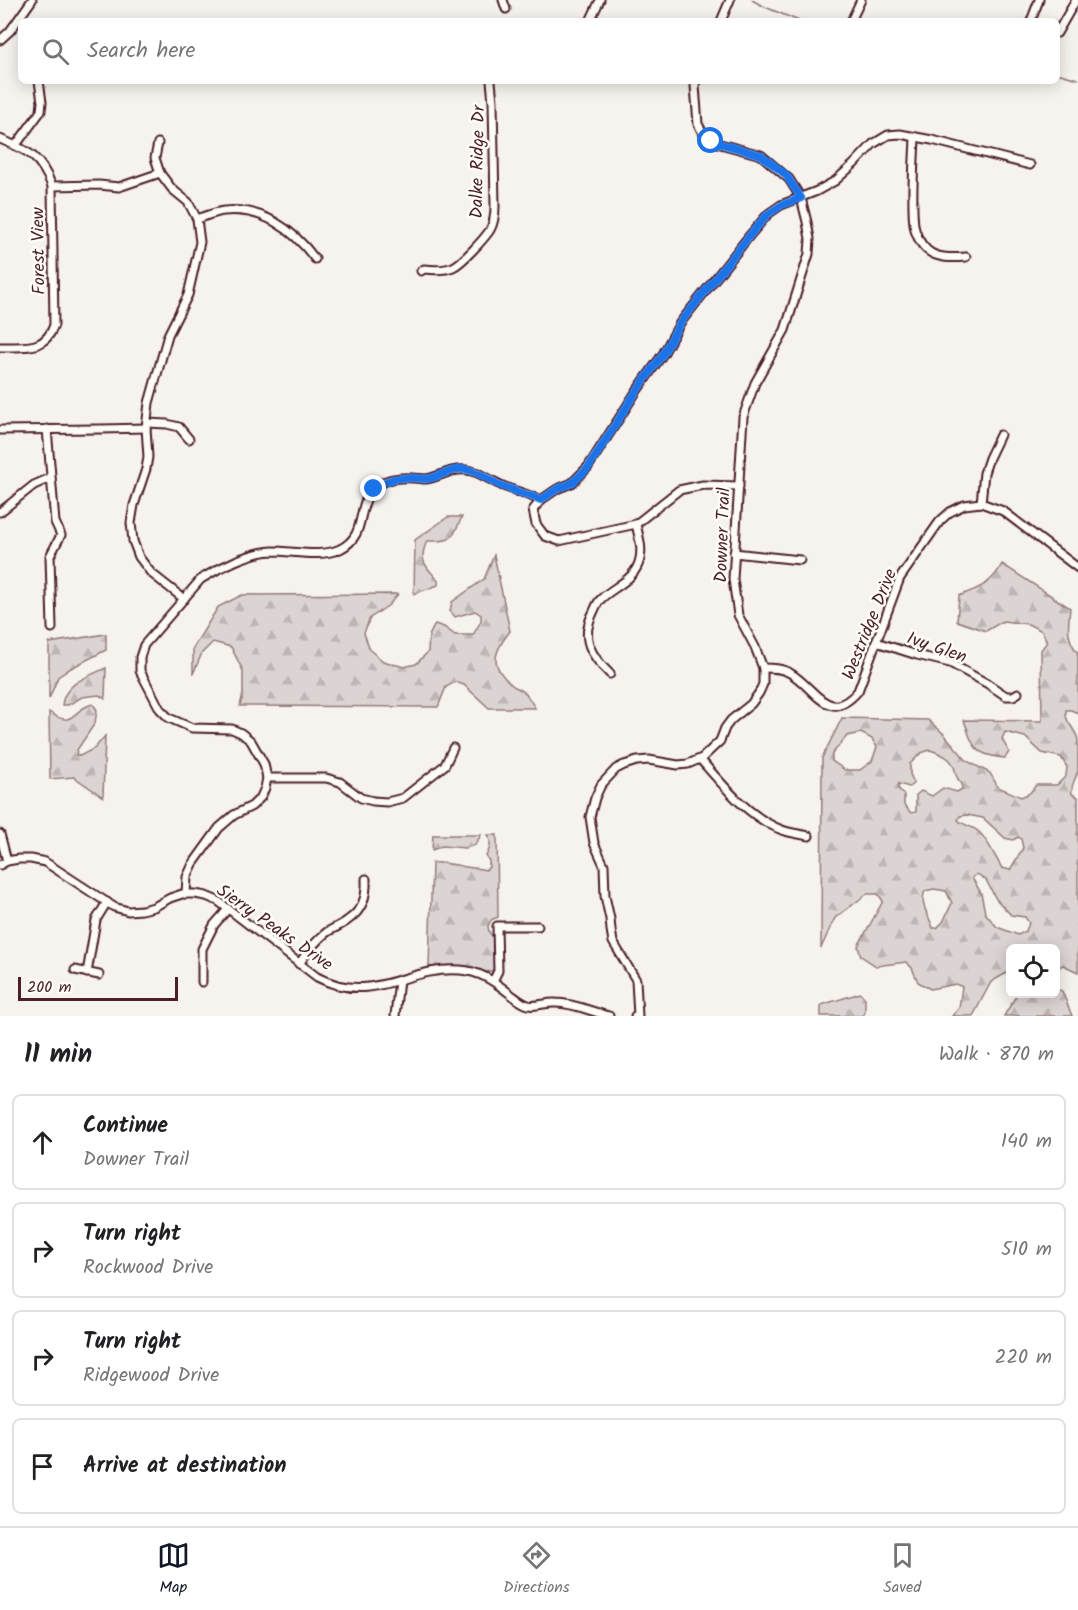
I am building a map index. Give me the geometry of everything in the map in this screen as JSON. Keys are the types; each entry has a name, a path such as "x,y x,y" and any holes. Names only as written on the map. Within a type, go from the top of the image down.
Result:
{"street":[{"path":"22,18 32,0"},
{"path":"503,0 506,9"},
{"path":"591,18 600,0"},
{"path":"722,18 730,0"},
{"path":"852,18 861,0"},
{"path":"1032,18 1039,0"},
{"path":"1060,28 1076,0"},
{"path":"0,40 18,24"},
{"path":"16,146 41,111 39,84"},
{"name":"Dalke Ridge Dr","path":"421,271 455,266 478,245 491,229 495,206 491,84"},
{"name":"Downer Trail","path":"695,84 698,124 704,135 713,142 761,155 786,175 801,198 810,238 809,255 785,330 755,383 743,417 733,579 738,615 763,668"},
{"path":"739,486 703,485 679,490 636,524 559,541 545,536 536,524 533,510 541,500 557,489 572,483 588,468 663,354 680,323 768,214 782,205 835,181 873,144 888,135 900,134 932,140 1030,165"},
{"path":"915,137 914,227 927,250 938,256 966,257"},
{"name":"Forest View","path":"0,139 28,151 38,160 46,170 52,186 54,325 50,336 34,346 0,346"},
{"path":"158,143 154,158 160,173 172,189 188,202 197,219 200,242 188,295 168,335 149,403 146,426 148,457 131,523 133,541 139,557 151,573 184,599"},
{"path":"52,186 119,187 160,173"},
{"path":"197,219 222,212 240,211 258,215 290,231 315,259"},
{"path":"0,430 100,429 167,424 179,427 189,439"},
{"path":"47,429 55,522 61,535 50,556 52,628"},
{"path":"1000,435 984,473 981,503 1003,510 1078,568"},
{"path":"186,894 187,877 193,864 219,828 234,815 252,806 261,797 267,778 264,764 251,741 232,729 192,728 169,718 160,709 140,672 140,657 144,645 201,579 254,554 270,551 329,552 342,548 352,541 359,530 364,505 372,491 381,483 396,477 426,479 452,470 465,469 478,473 504,487 541,500"},
{"path":"0,512 34,485 50,478"},
{"name":"Westridge Drive","path":"763,668 777,668 790,672 824,703 834,705 850,700 858,691 900,578 940,522 964,505 981,503"},
{"path":"610,674 598,663 589,646 588,623 600,601 627,580 638,566 642,545 636,524"},
{"path":"734,553 800,560"},
{"name":"Ivy Glen","path":"876,642 917,656 950,663 1006,696 1018,693"},
{"path":"637,1016 636,980 613,942 610,930 610,919 606,907 604,865 594,843 590,817 595,798 601,785 610,774 624,765 649,760 678,765 688,764 712,750 720,741 731,720 751,704 759,693 763,684 763,668"},
{"path":"267,778 326,778 340,782 362,798 387,802 403,798 445,765 453,748"},
{"path":"700,759 725,788 761,819 781,829 809,836"},
{"path":"0,834 4,863"},
{"name":"Sierry Peaks Drive","path":"4,863 31,859 45,862 114,907 128,911 154,907 170,898 186,894 206,896 218,901 317,977 344,987 374,987 434,970 455,969 478,973 528,1005 556,1003 571,1005 609,1016"},
{"path":"299,964 312,946 328,932 350,920 359,911 366,897 366,879"},
{"path":"87,973 96,920 107,902"},
{"path":"202,982 202,949 214,925 228,909"},
{"path":"492,981 498,971 497,926 538,926"},
{"path":"75,970 99,975"},
{"path":"395,1016 399,980"}],"green space":[{"path":"448,517 462,517 453,535 447,540 427,541 423,553 424,562 438,580 438,585 414,594 415,540"},
{"path":"494,555 510,631 497,652 497,665 505,678 524,692 535,708 489,708 464,685 455,682 446,687 438,707 240,706 243,694 243,671 231,647 213,642 202,653 193,674 193,648 218,607 242,595 398,594 389,605 370,618 364,633 370,650 383,661 404,667 416,664 428,652 429,636 435,624 455,635 473,635 481,621 481,615 475,611 455,617 450,611 452,602 484,579"},
{"path":"1002,564 1070,608 1068,626 1071,643 1078,653 1078,713 1066,710 1066,715 1078,741 1078,771 1072,785 1072,794 1078,797 1078,972 1063,965 1060,967 1060,944 1006,944 1006,973 991,982 973,1016 952,1016 959,1008 962,987 956,984 930,989 918,982 912,968 906,962 876,966 861,956 858,946 883,901 878,894 867,894 835,918 821,948 822,758 842,718 928,720 944,734 967,761 990,773 998,787 1021,797 1030,793 1036,785 1057,785 1066,776 1067,767 1061,757 1042,753 1025,737 1005,732 1002,739 1009,752 1005,758 981,752 970,737 964,720 1042,721 1041,650 1047,642 1042,631 1028,624 1003,621 986,631 957,621 959,596 984,585","holes":["861,733 872,739 877,747 872,761 860,770 845,770 832,761 832,754 847,736","930,750 941,754 952,764 962,784 962,789 957,792 943,788 932,796 921,791 916,795 916,812 911,813 904,805 904,795 898,788 899,784 909,787 914,783 910,774 910,764 921,753","960,816 983,818 1005,838 1013,840 1018,837 1021,839 1023,848 1010,870 1002,868 978,831 958,820","977,874 986,880 996,899 1011,915 1025,917 1029,923 1026,931 1018,935 997,927 985,913 981,893 972,878","934,889 946,891 952,903 943,922 937,928 933,928 924,905 925,891"]},
{"path":"106,634 106,650 58,677 49,699 49,643"},
{"path":"106,668 105,699 99,695 82,697 68,705 62,705 67,691 72,686 85,677"},
{"path":"93,704 97,710 95,723 76,755 80,756 95,748 105,736 103,797 74,777 50,779 49,712 57,717 69,719 80,710"},
{"path":"433,835 481,835 475,845 465,848 442,846 432,850"},
{"path":"488,835 497,835 498,917 491,920 488,926 495,940 494,969 485,972 453,965 429,968 432,863 447,863 486,870 489,867 486,856 490,846"},
{"path":"1060,990 1072,1016 1004,1016 1015,998 1060,998"},
{"path":"860,993 865,998 863,1016 821,1016 821,1005"}],"waterway":[{"path":"752,0 792,18"},
{"path":"1060,74 1078,79"}],"route":[{"path":"374,489 381,483 396,477 426,479 452,470 465,469 478,473 504,487 541,500 557,489 572,483 588,468 663,354 680,323 768,214 782,205 801,198 786,175 761,155 711,141"}]}
